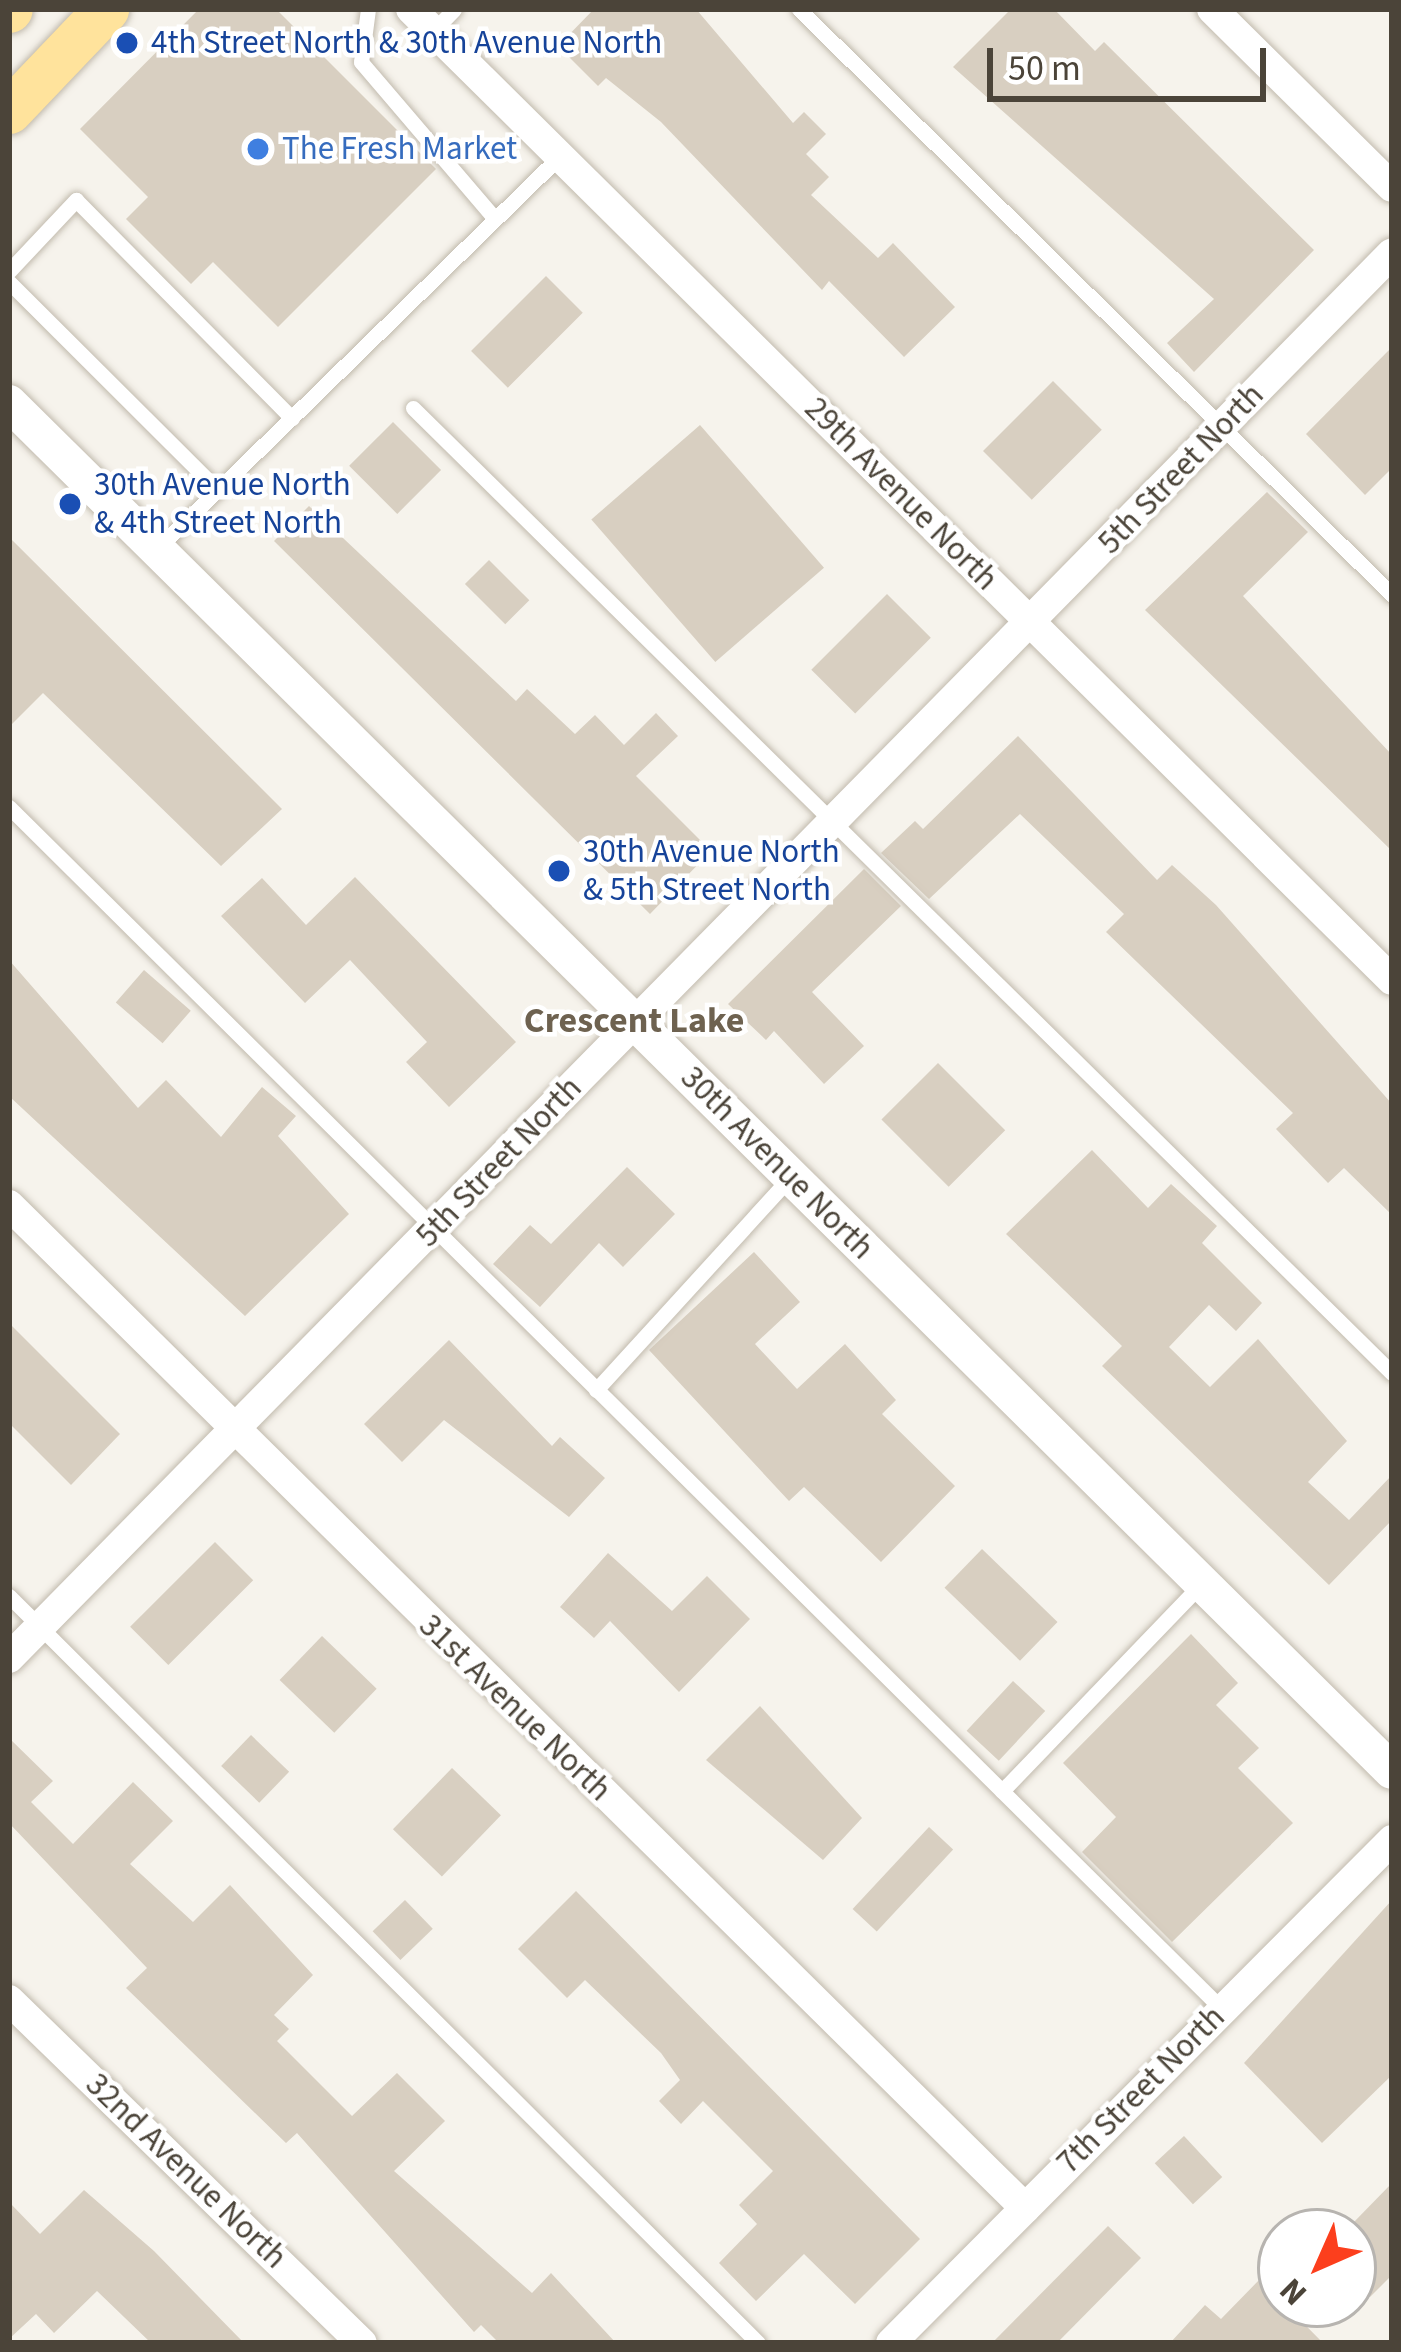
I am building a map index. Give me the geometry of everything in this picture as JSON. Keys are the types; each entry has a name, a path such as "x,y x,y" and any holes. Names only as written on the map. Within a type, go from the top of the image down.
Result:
{"main road":[{"path":"9,111 106,9"}],"street":[{"name":"29th Avenue North","path":"411,9 444,20 560,156 1392,980"},
{"path":"1212,9 1392,187"},
{"name":"5th Street North","path":"9,1658 237,1435 826,821 1031,622 1392,253"},
{"name":"30th Avenue North","path":"9,403 1392,1771"},
{"name":"31st Avenue North","path":"9,1205 1024,2208"},
{"name":"7th Street North","path":"891,2343 1392,1840"},
{"name":"32nd Avenue North","path":"9,2000 362,2343"}],"lane":[{"path":"368,9 361,62 495,219"},
{"path":"799,9 1392,595"},
{"path":"157,549 560,156"},
{"path":"9,271 76,200 292,418"},
{"path":"9,282 218,490"},
{"path":"413,408 826,821 1392,1373"},
{"path":"9,807 1222,2008"},
{"path":"596,1390 791,1177"},
{"path":"1002,1791 1202,1583"},
{"path":"9,1596 758,2343"}],"building":[{"name":"The Fresh Market","path":"199,9 276,9 436,169 278,327 213,262 191,284 126,219 148,197 80,129"},
{"path":"594,9 696,9 793,123 804,112 826,134 806,154 829,177 811,195 878,258 893,243 955,307 904,357 829,281 822,290 661,122 606,78 598,86 558,46"},
{"path":"1011,9 1054,9 1095,51 1104,42 1314,250 1194,372 1167,343 1214,299 953,67"},
{"path":"546,276 583,313 508,388 471,351"},
{"path":"1392,347 1392,468 1365,495 1306,434"},
{"path":"1053,381 1102,430 1032,500 983,451"},
{"path":"393,422 441,470 397,514 349,466"},
{"path":"700,425 824,568 715,662 591,519"},
{"path":"1267,492 1308,532 1243,596 1392,755 1392,851 1145,610"},
{"path":"309,506 516,701 527,689 575,734 595,715 624,745 656,713 678,736 636,776 711,851 650,914 274,541"},
{"path":"9,537 282,809 221,866 43,693 9,727"},
{"path":"489,560 529,600 505,624 465,584"},
{"path":"887,594 931,638 855,714 811,670"},
{"path":"1018,736 1157,880 1172,865 1216,905 1392,1104 1392,1215 1344,1168 1328,1183 1276,1129 1293,1113 1106,932 1124,914 1020,814 929,899 881,853 915,821 923,829"},
{"path":"864,869 901,906 812,992 864,1046 824,1084 774,1031 766,1040 728,1004"},
{"path":"355,877 516,1042 449,1107 406,1062 427,1042 350,960 305,1003 221,916 262,878 306,925"},
{"path":"9,960 138,1108 166,1080 221,1137 262,1087 296,1116 278,1136 349,1214 245,1316 9,1096"},
{"path":"144,970 191,1011 163,1043 116,1002"},
{"path":"938,1063 1005,1130 949,1187 881,1120"},
{"path":"1092,1150 1148,1208 1171,1184 1217,1226 1202,1243 1262,1303 1236,1331 1209,1305 1169,1347 1210,1387 1258,1339 1347,1441 1308,1482 1349,1520 1392,1475 1392,1520 1329,1585 1102,1366 1122,1346 1006,1234"},
{"path":"627,1167 675,1214 623,1267 599,1243 540,1307 493,1264 530,1225 551,1244"},
{"path":"754,1252 800,1302 755,1344 797,1389 845,1344 896,1400 882,1414 955,1486 881,1562 804,1487 789,1501 649,1350"},
{"path":"9,1323 120,1434 71,1485 9,1423"},
{"path":"449,1340 552,1446 560,1437 605,1478 569,1517 444,1420 402,1462 364,1424"},
{"path":"215,1542 253,1580 168,1665 130,1627"},
{"path":"982,1549 1058,1622 1020,1661 944,1588"},
{"path":"608,1553 672,1611 707,1576 750,1619 679,1692 610,1621 594,1638 560,1607"},
{"path":"1191,1634 1238,1683 1216,1705 1259,1748 1238,1768 1293,1823 1172,1942 1082,1852 1116,1817 1063,1763"},
{"path":"322,1636 377,1689 334,1733 280,1680"},
{"path":"1013,1681 1045,1711 999,1761 967,1731"},
{"path":"760,1706 862,1818 823,1860 706,1760"},
{"path":"251,1735 289,1772 259,1803 221,1766"},
{"path":"9,1738 53,1781 31,1802 73,1844 133,1782 173,1821 130,1864 193,1922 230,1885 313,1975 274,2015 289,2029 277,2041 352,2116 397,2073 445,2121 394,2171 532,2293 551,2273 616,2343 499,2343 481,2325 474,2332 297,2133 286,2143 126,1988 147,1968 9,1823"},
{"path":"452,1768 501,1815 442,1876 393,1829"},
{"path":"929,1827 953,1850 877,1931 853,1909"},
{"path":"576,1891 920,2239 855,2304 804,2254 756,2301 719,2263 757,2224 739,2205 773,2171 703,2101 681,2124 659,2101 680,2080 661,2053 585,1980 567,1998 518,1949"},
{"path":"405,1900 433,1929 400,1960 373,1931"},
{"path":"1392,1900 1392,2075 1322,2143 1244,2063"},
{"path":"1184,2136 1222,2177 1193,2204 1155,2163"},
{"path":"1392,2183 1392,2275 1377,2290 1377,2208 1368,2208"},
{"path":"84,2190 154,2251 244,2343 151,2343 97,2291 54,2333 36,2314 9,2339 9,2202 40,2234"},
{"path":"1108,2226 1141,2258 1057,2343 992,2343"},
{"path":"1257,2282 1257,2328 1308,2328 1323,2343 1170,2343 1205,2305 1221,2319"}],"place":[{"name":"4th Street North & 30th Avenue North","path":"127,43"},
{"name":"The Fresh Market","path":"258,149"},
{"name":"30th Avenue North & 4th Street North","path":"70,504"},
{"name":"30th Avenue North & 5th Street North","path":"559,871"}],"district":[{"name":"Crescent Lake","path":"634,1021"}]}
